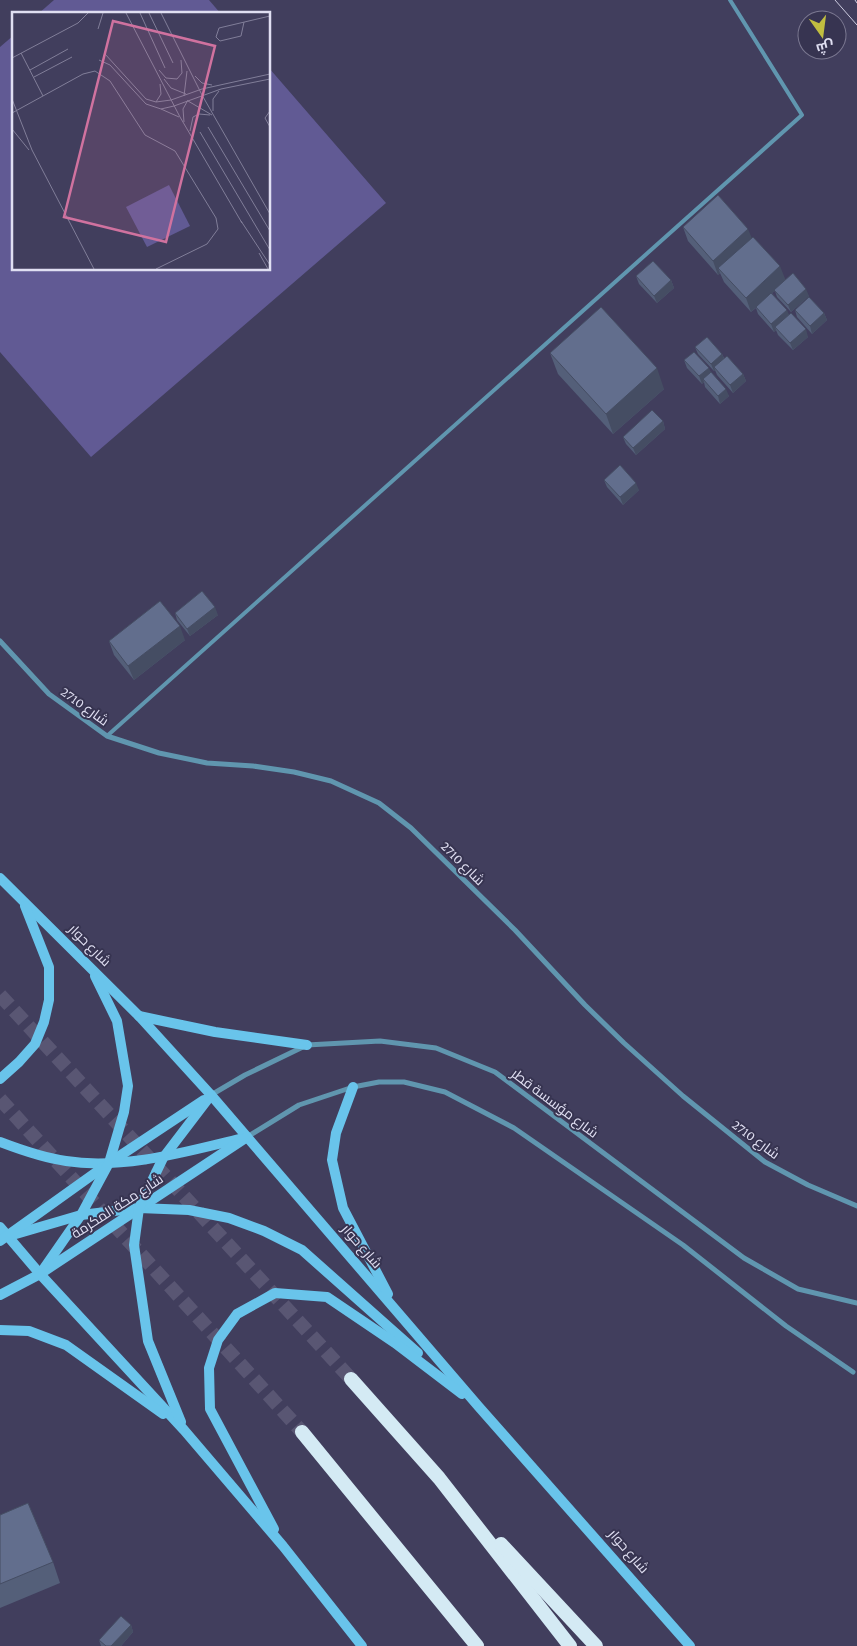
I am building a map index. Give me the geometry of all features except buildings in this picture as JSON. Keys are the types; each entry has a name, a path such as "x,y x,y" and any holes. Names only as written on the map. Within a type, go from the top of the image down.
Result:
{"highway":[{"path":"351,1379 439,1478 596,1646"},
{"path":"302,1432 477,1646"},
{"path":"439,1478 570,1646"}],"main road":[{"name":"شارع حوار","path":"0,878 139,1016 211,1095 479,1407 690,1645"},
{"path":"0,1079 35,1044 44,1022 48,1000 50,967 24,902"},
{"path":"40,1274 81,1215 109,1163 124,1112 128,1086 117,1021 91,969"},
{"path":"139,1016 216,1032 307,1046"},
{"path":"353,1087 336,1133 332,1160 343,1208 397,1311"},
{"path":"4,1239 109,1163 211,1095"},
{"path":"184,1430 148,1341 134,1245 139,1208 163,1158 211,1095"},
{"path":"0,1142 26,1152 66,1162 109,1163 163,1158 247,1137"},
{"name":"شارع مكة المكرمة","path":"0,1295 40,1274 247,1137"},
{"path":"4,1239 81,1215 139,1208 189,1210 229,1218 264,1231 302,1250 479,1407"},
{"path":"0,1226 4,1239 40,1274 184,1430 283,1546 362,1646"},
{"path":"283,1546 210,1409 209,1368 218,1340 237,1314 275,1293 327,1297 395,1343 479,1407"},
{"path":"0,1330 28,1331 66,1345 184,1430"}],"street":[{"name":"شارع 2710","path":"0,641 49,694 107,736 159,753 207,763 253,766 312,776 331,781 379,803 418,834 515,930 585,1005 683,1096 765,1162 808,1185 857,1206"},
{"name":"شارع مؤسسة قطر","path":"211,1095 245,1075 307,1046 380,1041 436,1048 495,1072 744,1258 798,1289 857,1303"},
{"path":"247,1137 299,1105 353,1087 379,1082 404,1082 445,1092 514,1128 683,1245 786,1326 853,1372"}],"lane":[{"path":"107,736 802,115 730,0"}],"shaded area":[{"path":"54,0 209,0 219,12 40,12"},
{"path":"12,37 12,270 270,270 270,69 386,203 91,457 0,352 0,47"}],"tunnel":[{"path":"0,995 351,1379"},
{"path":"0,1099 302,1432"}],"tram line":[{"path":"835,0 857,25"}]}
